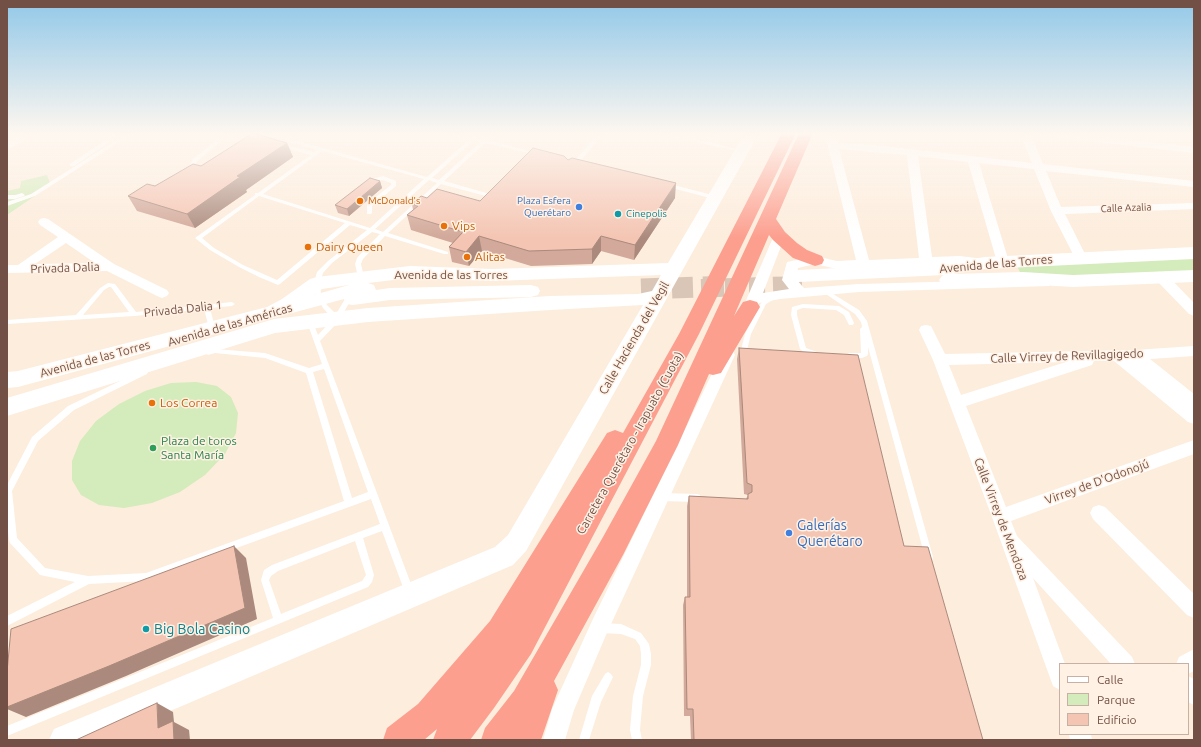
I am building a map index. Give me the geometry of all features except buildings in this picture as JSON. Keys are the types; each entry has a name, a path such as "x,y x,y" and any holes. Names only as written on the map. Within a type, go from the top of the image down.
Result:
{"highway":[{"name":"Carretera Querétaro - Irapuato (Cuota)","path":"449,740 484,697 520,642 689,334 772,168"},
{"name":"Carretera Querétaro - Irapuato (Cuota)","path":"497,740 525,702 613,546 666,445 773,227 794,168"},
{"path":"773,227 800,254 815,260"},
{"path":"666,445 752,304"},
{"path":"399,740 429,715 465,674 500,630 633,411 689,334"},
{"path":"525,740 534,709 565,631"}],"street":[{"name":"Calle Hacienda del Vegil","path":"65,740 504,556 516,543 645,287 673,269 732,168"},
{"path":"839,168 863,262"},
{"path":"914,168 926,260"},
{"path":"800,284 789,280 792,265 815,260 833,264 926,260 960,260 994,263 976,168"},
{"path":"1040,168 1057,211 1081,258"},
{"path":"1055,168 1194,184"},
{"name":"Calle Azalia","path":"1057,211 1194,206"},
{"name":"Privada Dalia","path":"44,222 109,267 162,293"},
{"path":"554,740 563,709 599,628 752,304 773,227"},
{"name":"Privada Dalia","path":"20,269 66,238"},
{"name":"Avenida de las Torres","path":"752,304 764,296 780,294 800,284 994,263 1194,253"},
{"name":"Privada Dalia","path":"7,269 109,267"},
{"name":"Avenida de las Torres","path":"7,380 214,341 274,326 313,331 337,318 645,287 673,269"},
{"name":"Avenida de las Torres","path":"7,407 214,341 270,315 289,304 316,283 410,272 493,275 645,287"},
{"path":"382,275 413,280 520,284"},
{"name":"Avenida de las Torres","path":"800,284 825,291 859,288 1006,285 1194,276"},
{"name":"Avenida de las Torres","path":"800,284 1023,278 1073,281"},
{"path":"1162,278 1194,311"},
{"name":"Avenida de las Torres","path":"453,294 520,284 645,287"},
{"name":"Avenida de las Américas","path":"7,386 41,378 351,291 395,287 453,294"},
{"name":"Avenida de las Américas","path":"7,393 270,315 390,294 453,294"},
{"path":"453,294 547,297"},
{"path":"270,315 301,317 313,331"},
{"name":"Calle Virrey de Mendoza","path":"926,330 940,360 1001,517 1059,675"},
{"name":"Calle Virrey de Revillagigedo","path":"940,360 1135,355 1194,351"},
{"path":"957,403 1110,355 1194,418"},
{"path":"1135,355 1194,403"},
{"name":"Virrey de D'Odonojú","path":"1001,517 1194,447"},
{"path":"1099,513 1194,608"},
{"path":"1008,538 1124,663"}],"lane":[{"path":"7,197 15,197 30,193 68,168"},
{"path":"7,204 33,195 76,168"},
{"path":"193,168 201,172"},
{"path":"294,168 198,238 212,249 275,283 282,281 349,223"},
{"path":"392,168 494,197 500,193"},
{"path":"440,168 371,230 330,262 320,272 316,283 318,294 325,306 337,318 361,277 358,264 360,258 455,168"},
{"path":"569,171 572,168"},
{"path":"362,189 373,180 383,178 394,182 393,186 369,205 369,213"},
{"path":"661,184 714,197"},
{"path":"431,190 438,193"},
{"path":"257,194 446,254"},
{"path":"482,201 487,195"},
{"path":"328,216 334,212"},
{"name":"Privada Dalia 1","path":"77,318 102,289 108,285 113,285 134,314"},
{"path":"825,291 857,312 864,321 931,565"},
{"path":"744,350 748,334 764,303 780,294"},
{"name":"Privada Dalia 1","path":"7,322 134,314 232,304"},
{"path":"206,306 214,341"},
{"path":"826,355 812,354 803,349 794,315 794,309 804,306 837,308 847,314 851,323"},
{"path":"840,355 860,356 865,354 863,340 864,321"},
{"path":"313,331 386,526 410,596"},
{"path":"326,365 309,371 214,341 134,377 71,408 34,439 8,491 13,540 43,572 88,580 146,577 374,494"},
{"path":"309,371 349,503"},
{"path":"662,497 707,498"},
{"path":"278,620 265,580 267,573 275,568 386,526"},
{"path":"7,731 368,582 370,575 358,536"},
{"path":"7,621 88,580"},
{"path":"599,628 621,628 638,636 644,644 646,665 638,696 636,730 637,740"},
{"path":"584,740 596,700 608,677"}],"green space":[{"path":"47,175 51,185 7,215 7,191 20,188 21,181"},
{"path":"1194,253 1194,276 1023,278 1015,262"},
{"name":"Plaza de toros Santa María","path":"196,382 217,386 231,397 238,413 236,433 225,454 205,475 180,492 152,503 124,508 99,505 81,495 72,480 72,461 80,441 96,421 119,404 145,391 171,383"}],"tunnel":[{"path":"716,287 802,284"},
{"path":"716,287 733,286"},
{"path":"701,287 716,287"},
{"path":"641,289 716,287"}],"place":[{"name":"McDonald's","path":"360,201"},
{"name":"Plaza Esfera Querétaro","path":"579,207"},
{"name":"Cinepolis","path":"618,214"},
{"name":"Vips","path":"444,226"},
{"name":"Dairy Queen","path":"308,247"},
{"name":"Alitas","path":"467,257"},
{"name":"Los Correa","path":"152,403"},
{"name":"Plaza de toros Santa María","path":"153,448"},
{"name":"Galerías Querétaro","path":"789,533"},
{"name":"Big Bola Casino","path":"146,629"}]}
